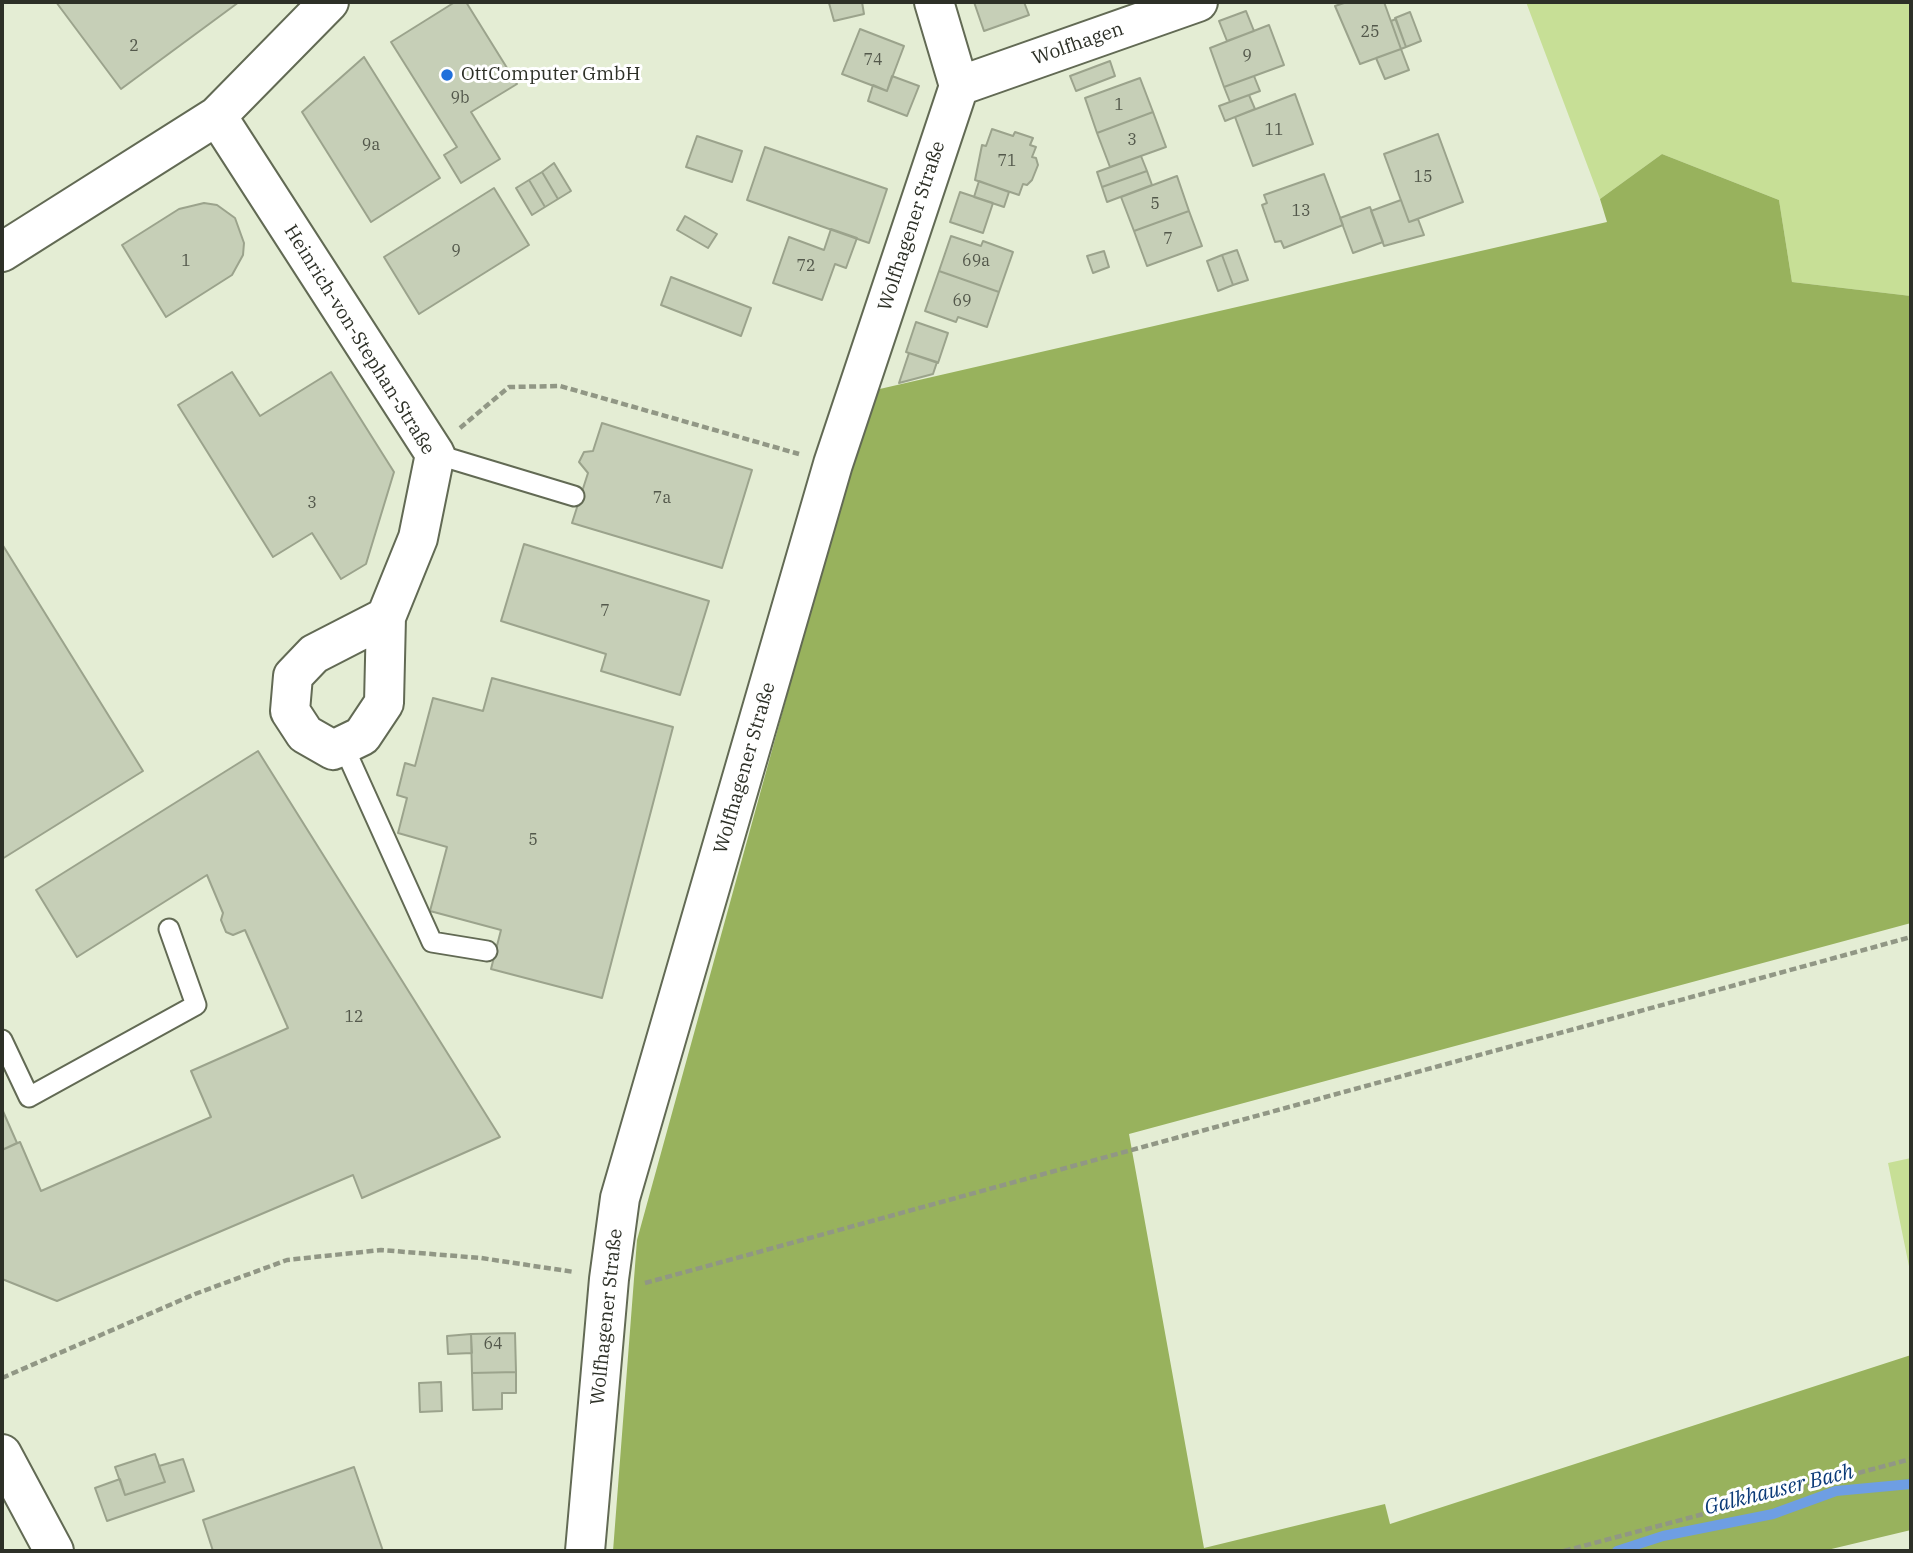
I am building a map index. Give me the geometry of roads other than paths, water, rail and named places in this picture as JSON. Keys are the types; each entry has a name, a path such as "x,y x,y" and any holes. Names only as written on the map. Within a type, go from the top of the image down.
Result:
{"street":[{"path":"2,252 217,116 329,2"},
{"path":"934,2 959,86"},
{"name":"Wolfhagen","path":"959,86 1198,2"},
{"name":"Wolfhagener Straße","path":"585,1551 609,1279 620,1198 833,464 959,86"},
{"name":"Heinrich-von-Stephan-Straße","path":"217,116 435,454 418,538 386,617 384,703 362,736 343,745"},
{"path":"343,745 333,750 305,734 290,711 293,676 314,654 386,617"},
{"path":"2,1454 45,1548"}],"lane":[{"path":"435,454 574,496"},
{"path":"343,745 432,942 487,951"},
{"path":"2,1040 29,1097 196,1005 169,929"}],"waterway":[{"name":"Galkhauser Bach","path":"1617,1551 1663,1536 1773,1514 1836,1491 1911,1484"}],"place":[{"name":"OttComputer GmbH","path":"447,75"}]}
